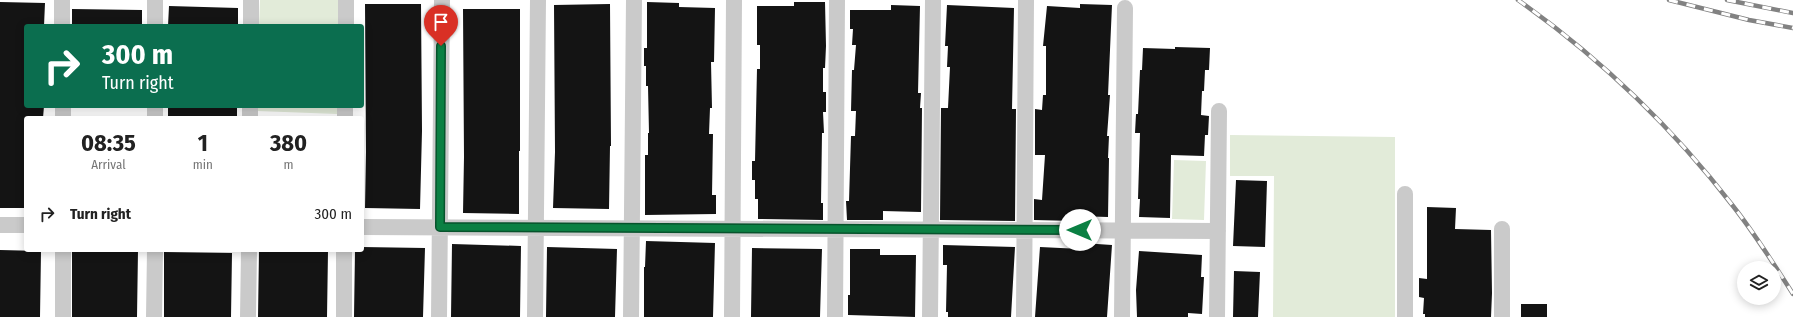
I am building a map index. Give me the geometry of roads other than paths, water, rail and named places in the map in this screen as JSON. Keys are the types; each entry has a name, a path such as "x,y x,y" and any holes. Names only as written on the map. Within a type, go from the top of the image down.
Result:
{"street":[{"path":"62,0 62,24"},
{"path":"155,0 155,24"},
{"path":"251,0 251,24"},
{"path":"346,0 346,24"},
{"path":"439,317 442,0"},
{"path":"535,317 538,0"},
{"path":"631,317 634,0"},
{"path":"732,317 734,0"},
{"path":"835,317 837,0"},
{"path":"930,317 933,0"},
{"path":"1024,317 1026,0"},
{"path":"1122,317 1125,8"},
{"path":"1217,317 1219,111"},
{"path":"1405,194 1405,317"},
{"path":"0,225 24,225"},
{"path":"364,227 1218,231"},
{"path":"1502,229 1502,317"},
{"path":"63,252 63,317"},
{"path":"154,317 155,252"},
{"path":"248,317 249,252"},
{"path":"344,252 344,317"}],"railway":[{"path":"1518,0 1578,46 1660,121 1710,177 1733,206 1757,238 1793,294"},
{"path":"1669,0 1749,20 1793,28"},
{"path":"1727,0 1793,13"}]}
